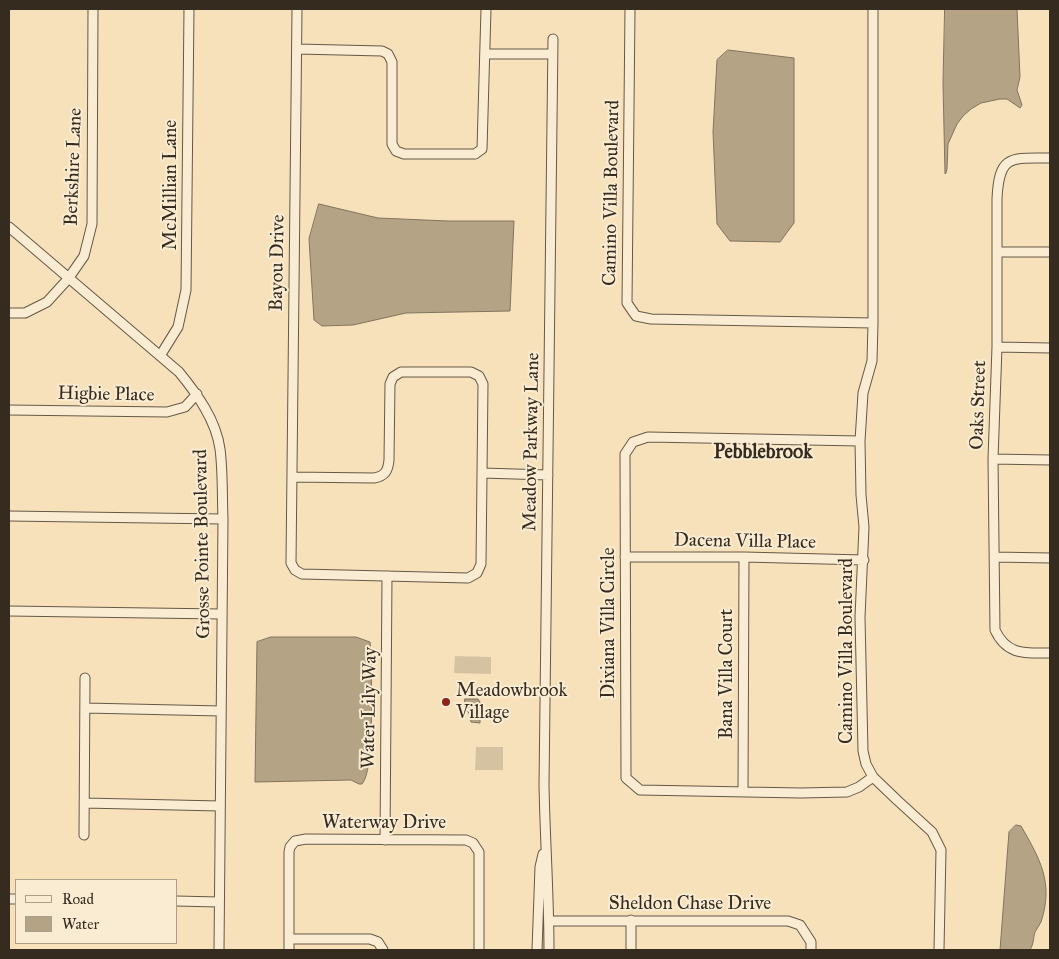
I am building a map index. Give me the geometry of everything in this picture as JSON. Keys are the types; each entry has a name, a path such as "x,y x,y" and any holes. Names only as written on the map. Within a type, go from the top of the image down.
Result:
{"street":[{"name":"Berkshire Lane","path":"9,313 25,313 47,302 68,279 84,256 92,224 94,9"},
{"name":"McMillian Lane","path":"160,356 178,326 186,290 189,9"},
{"name":"Bayou Drive","path":"292,477 374,478 384,474 387,471 389,460 390,384 393,376 401,372 471,372 479,376 483,384 480,564 477,573 468,578 302,574 295,570 292,563 292,477 297,9"},
{"path":"297,48 382,51 388,54 392,62 392,144 396,151 404,154 475,154 482,149 486,9"},
{"name":"Camino Villa Boulevard","path":"630,9 627,303 636,316 651,318 873,323"},
{"name":"Camino Villa Boulevard","path":"873,9 872,361 863,393 860,441 860,475 864,527 860,617 862,738 866,764 873,777 932,832 941,850 939,950"},
{"name":"Meadow Parkway Lane","path":"549,950 550,921 545,846 546,565 553,39"},
{"path":"485,54 552,54"},
{"name":"Oaks Street","path":"1050,158 1019,158 1009,161 1003,168 998,182 997,347 993,459 995,630 1006,646 1015,651 1050,653"},
{"name":"Grosse Pointe Boulevard","path":"9,227 179,372 198,394 211,420 220,448 222,614 219,950"},
{"path":"998,252 1050,252"},
{"path":"997,347 1050,348"},
{"name":"Higbie Place","path":"9,410 167,412 184,407 198,394"},
{"name":"Dixiana Villa Circle","path":"860,441 648,437 634,442 625,454 626,778 640,790 847,792 859,787 873,777"},
{"path":"993,459 1050,460"},
{"path":"482,473 548,475"},
{"path":"9,516 222,519"},
{"name":"Dacena Villa Place","path":"625,557 864,560"},
{"name":"Bana Villa Court","path":"743,792 744,557"},
{"path":"994,557 1050,558"},
{"name":"Water Lily Way","path":"385,840 387,576"},
{"path":"9,611 222,614"},
{"path":"84,835 85,678"},
{"path":"85,708 221,710"},
{"path":"84,803 220,806"},
{"name":"Waterway Drive","path":"288,950 289,852 292,843 299,839 306,839 466,840 476,845 479,852 479,950"},
{"name":"Meadow Parkway Lane","path":"537,950 540,867 545,846"},
{"path":"178,901 219,902"},
{"path":"631,920 631,950"},
{"name":"Sheldon Chase Drive","path":"550,921 788,921 800,925 811,942 811,950"},
{"path":"289,938 370,939 378,942 383,950"}],"shaded area":[{"path":"455,656 491,657 491,674 454,673"},
{"path":"476,747 503,747 503,770 475,770"},
{"path":"543,870 545,870 545,950 540,950"}],"water":[{"path":"945,9 1017,9 1020,77 1017,90 1022,105 1020,108 1007,99 1000,99 981,103 963,116 957,124 948,144 945,174 943,83"},
{"path":"728,50 794,58 794,223 780,242 730,241 717,224 713,132 717,60"},
{"path":"319,204 378,218 514,221 510,311 406,313 353,325 322,326 314,320 309,239"},
{"path":"271,637 356,637 370,642 371,744 366,776 362,784 351,780 255,782 257,642"},
{"path":"465,699 478,699 480,702 480,723 471,722 469,713 465,709"},
{"path":"1016,825 1021,826 1034,849 1043,872 1046,895 1045,908 1030,950 1000,950 1009,832"}],"place":[{"name":"Meadowbrook Village","path":"446,702"}],"district":[{"name":"Pebblebrook","path":"763,453"}]}
